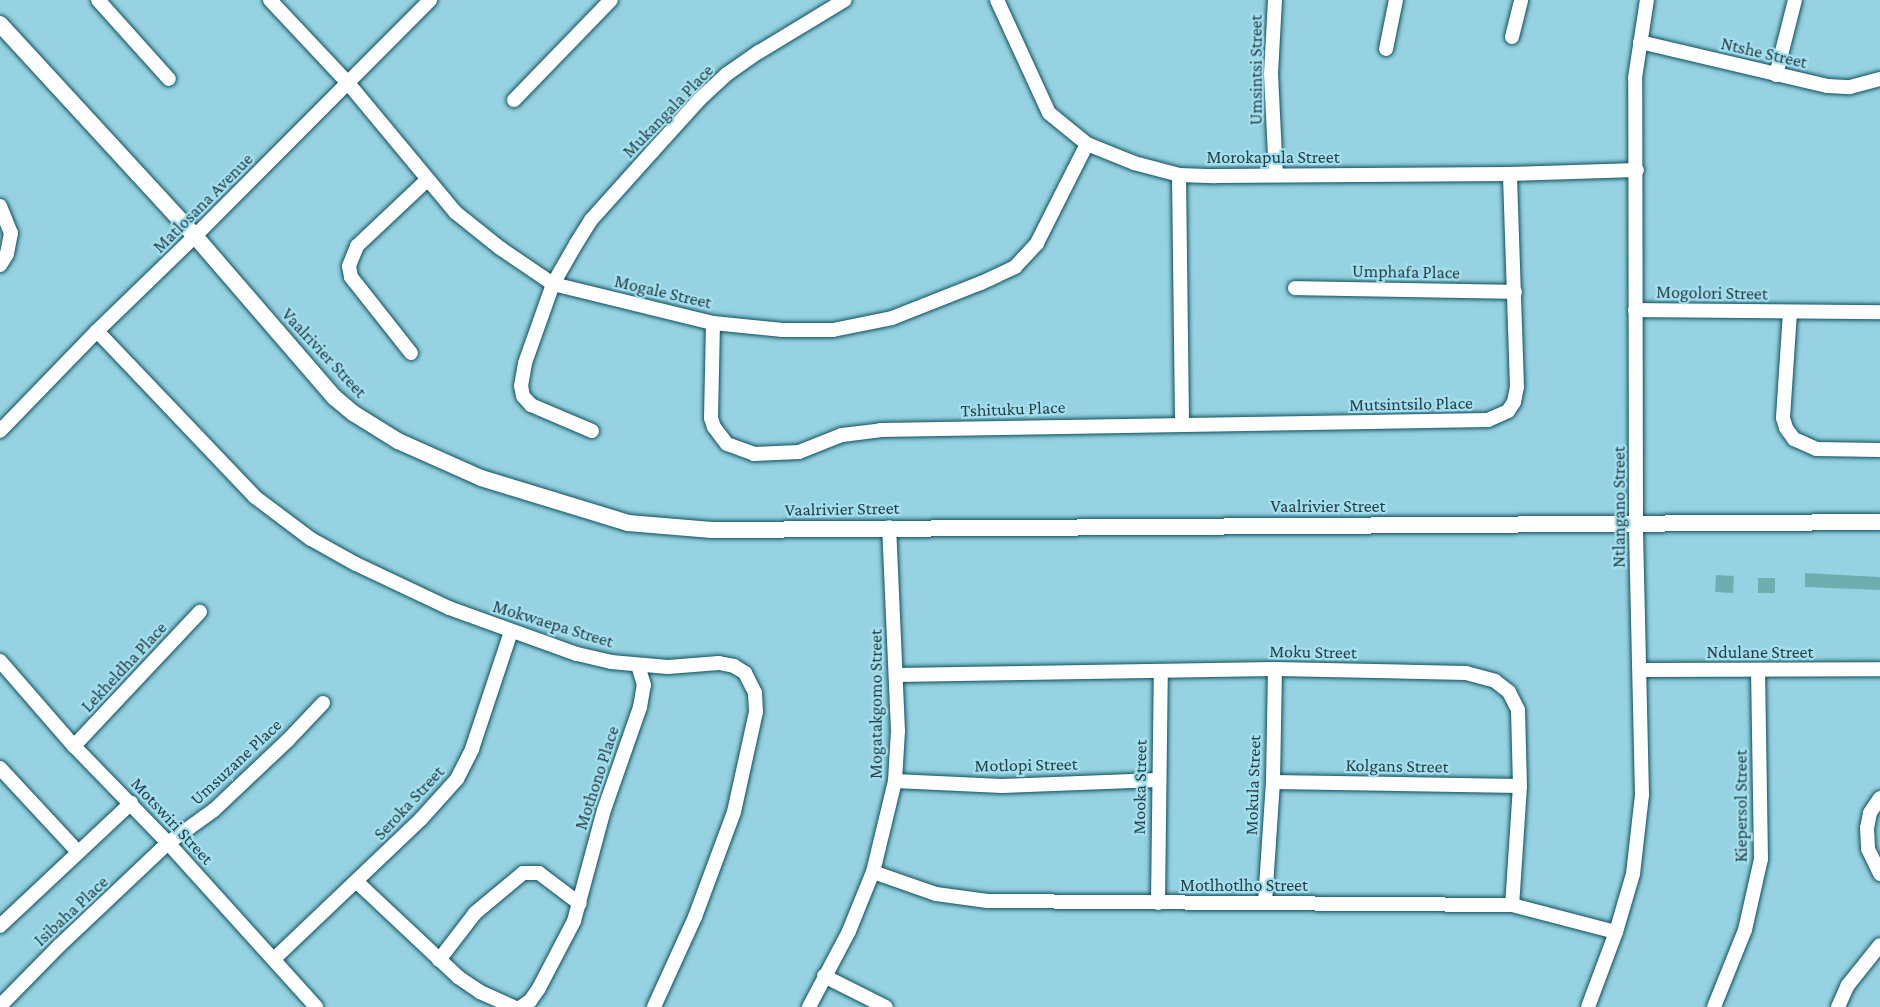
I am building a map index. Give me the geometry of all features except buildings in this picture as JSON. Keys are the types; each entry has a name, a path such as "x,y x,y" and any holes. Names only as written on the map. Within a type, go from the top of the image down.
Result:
{"street":[{"path":"98,0 169,79"},
{"name":"Mogale Street","path":"270,0 348,83 427,180 476,230 553,284 713,323 783,330 833,330 892,318 1015,267 1037,243 1087,144"},
{"name":"Matlosana Avenue","path":"0,431 97,331 430,0"},
{"path":"514,100 611,0"},
{"name":"Mukangala Place","path":"592,431 531,405 522,392 525,363 553,284 591,220 700,99 727,74 759,52 845,0"},
{"name":"Morokapula Street","path":"997,0 1049,113 1087,144 1134,163 1179,175 1510,174 1637,170"},
{"name":"Umsintsi Street","path":"1275,0 1271,74 1276,175"},
{"path":"1386,49 1396,0"},
{"path":"1512,37 1521,0"},
{"name":"Ntlangano Street","path":"1588,1007 1616,932 1633,874 1640,831 1641,670 1636,524 1635,78 1647,0"},
{"path":"1776,75 1795,0"},
{"name":"Vaalrivier Street","path":"0,24 195,236 334,396 353,413 398,441 481,478 628,523 712,530 1880,522"},
{"name":"Ntshe Street","path":"1640,42 1776,75 1839,87 1867,84 1880,79"},
{"name":"Mutsintsilo Place","path":"1182,425 1473,422 1498,417 1508,411 1514,402 1517,387 1510,174"},
{"path":"1179,175 1182,425"},
{"path":"411,353 351,277 349,266 357,246 427,180"},
{"path":"0,206 11,233 7,254 0,266"},
{"name":"Umphafa Place","path":"1295,288 1515,292"},
{"name":"Mogolori Street","path":"1635,310 1880,312"},
{"name":"Mogolori Street","path":"1790,312 1783,418 1786,428 1794,439 1816,449 1880,450"},
{"name":"Tshituku Place","path":"713,323 711,418 720,437 744,453 799,452 842,435 880,430 1182,425"},
{"name":"Mokwaepa Street","path":"97,331 255,496 282,519 320,544 399,586 512,632 577,654 638,665 668,667 719,663 734,666 752,682 756,712 736,802 695,917 654,1007"},
{"name":"Mogatakgomo Street","path":"809,1007 849,930 873,872 895,781 898,755 889,527"},
{"name":"Lekheldha Place","path":"74,746 200,612"},
{"name":"Seroka Street","path":"274,959 357,882 421,819 457,779 472,749 512,632"},
{"name":"Motswiri Street","path":"0,661 74,746 131,803 316,1007"},
{"name":"Mothono Place","path":"521,1007 530,1001 558,956 580,904 604,810 640,707 644,685 638,665"},
{"name":"Moku Street","path":"896,675 1275,669 1466,673 1495,681 1509,692 1518,710 1520,786 1512,904"},
{"name":"Mokula Street","path":"1265,902 1273,782 1275,669"},
{"name":"Ndulane Street","path":"1641,670 1880,669"},
{"name":"Kiepersol Street","path":"1714,1007 1745,930 1761,859 1758,670"},
{"name":"Mooka Street","path":"1158,903 1161,672"},
{"name":"Umsuzane Place","path":"168,843 214,810 288,740 323,703"},
{"path":"0,768 78,852"},
{"name":"Motlopi Street","path":"895,781 1002,786 1158,780"},
{"name":"Kolgans Street","path":"1273,782 1520,786"},
{"path":"1880,798 1870,813 1867,828 1868,849 1880,874"},
{"path":"0,926 131,803"},
{"name":"Isibaha Place","path":"0,1006 60,945 168,843"},
{"name":"Motlhotlho Street","path":"873,872 936,894 978,900 1512,904 1616,932"},
{"path":"439,960 475,913 523,873 539,873 580,904"},
{"path":"357,882 439,960 480,992 513,1007"},
{"path":"1838,1007 1848,985 1880,945"},
{"path":"824,976 886,1007"}]}
